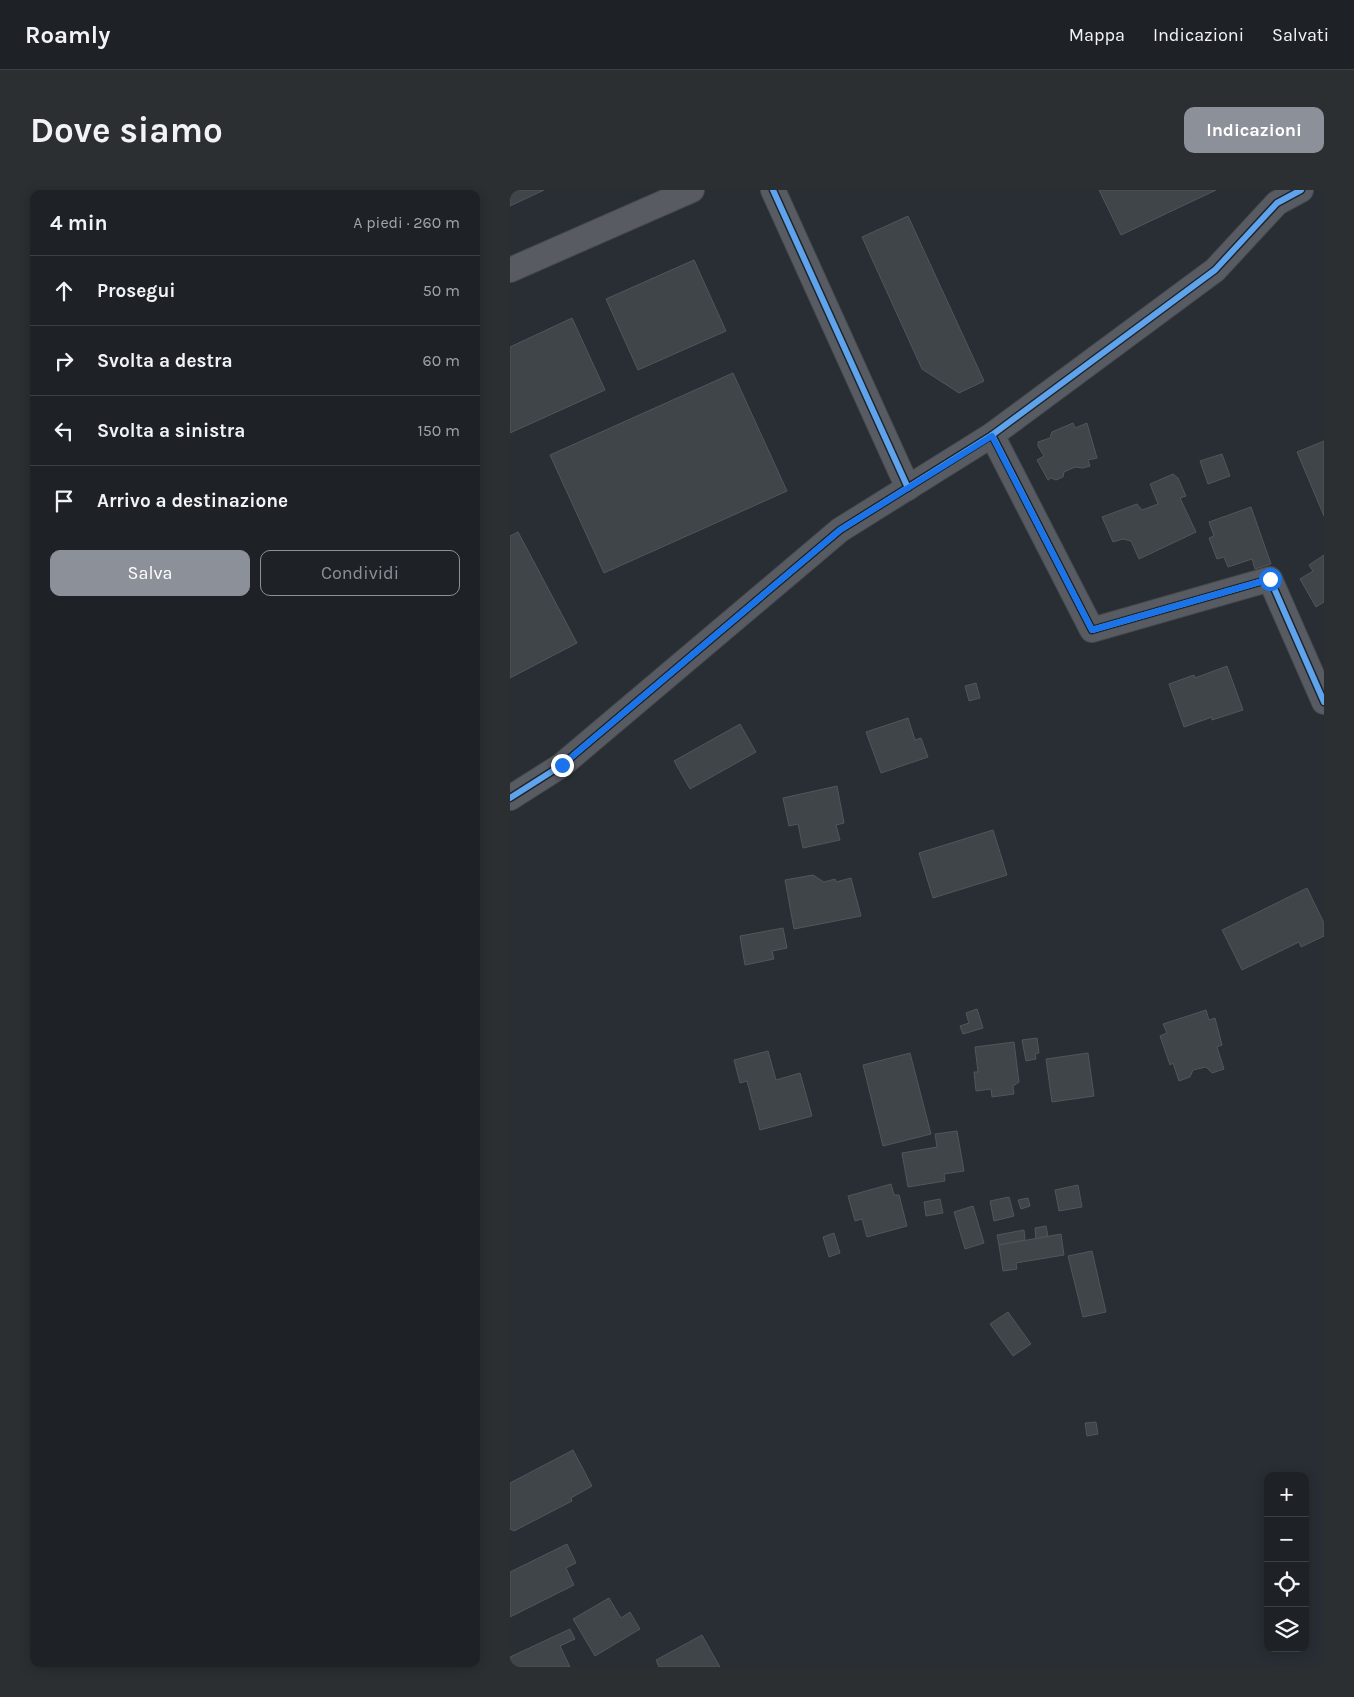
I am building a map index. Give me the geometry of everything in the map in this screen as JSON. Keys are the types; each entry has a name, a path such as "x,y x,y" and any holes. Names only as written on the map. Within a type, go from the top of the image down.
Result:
{"street":[{"path":"510,270 692,190"},
{"path":"773,190 908,488"},
{"path":"510,798 562,765 840,530 992,436 1215,270 1277,203 1301,190"},
{"path":"992,436 1092,630 1270,579 1324,702"}],"building":[{"path":"510,190 544,190 510,206"},
{"path":"1099,190 1216,190 1121,235"},
{"path":"908,216 984,381 959,393 922,369 862,237"},
{"path":"694,260 726,331 638,370 606,299"},
{"path":"572,318 605,390 510,433 510,347"},
{"path":"733,373 787,491 604,573 550,455"},
{"path":"1073,423 1075,428 1087,423 1097,458 1088,460 1090,466 1083,468 1075,467 1064,472 1063,477 1056,480 1051,478 1048,480 1037,460 1044,456 1038,446 1038,442 1050,438 1052,432"},
{"path":"1324,441 1324,516 1297,452"},
{"path":"1222,454 1230,476 1208,484 1200,461"},
{"path":"1173,474 1178,478 1186,496 1180,498 1196,532 1139,559 1131,541 1123,539 1113,542 1102,517 1137,504 1142,510 1158,504 1150,484"},
{"path":"1251,507 1271,564 1255,569 1252,559 1228,567 1224,557 1217,559 1209,538 1214,536 1209,522"},
{"path":"518,532 577,643 510,678 510,536"},
{"path":"1324,555 1324,602 1316,607 1300,579 1313,571 1309,565"},
{"path":"1227,666 1243,710 1212,720 1212,717 1184,727 1169,684 1194,675 1195,678"},
{"path":"976,683 980,698 969,701 965,686"},
{"path":"908,718 915,740 921,738 928,757 881,773 866,732"},
{"path":"740,724 756,752 690,789 674,761"},
{"path":"837,786 844,823 836,825 840,840 803,848 798,824 789,826 783,798"},
{"path":"993,830 1007,875 933,898 919,853"},
{"path":"813,875 824,882 835,879 836,882 851,878 861,916 794,929 785,880"},
{"path":"1307,888 1324,923 1324,936 1301,947 1299,942 1242,970 1222,930"},
{"path":"783,928 787,948 772,951 774,959 745,965 740,936"},
{"path":"977,1009 983,1028 963,1034 960,1026 969,1023 966,1013"},
{"path":"1206,1010 1209,1020 1215,1018 1222,1045 1217,1047 1224,1069 1212,1073 1206,1067 1193,1070 1190,1077 1179,1081 1173,1063 1170,1065 1160,1036 1167,1033 1163,1024"},
{"path":"1037,1038 1039,1053 1035,1054 1036,1059 1026,1061 1022,1040"},
{"path":"1014,1042 1019,1082 1013,1086 1014,1094 992,1097 991,1089 976,1091 974,1072 978,1072 975,1047"},
{"path":"768,1051 776,1080 800,1073 812,1116 760,1130 747,1081 740,1083 734,1060"},
{"path":"910,1053 931,1134 883,1146 863,1065"},
{"path":"1088,1053 1094,1096 1052,1102 1046,1059"},
{"path":"957,1131 964,1171 944,1174 945,1181 908,1187 902,1153 937,1147 935,1134"},
{"path":"891,1184 894,1195 899,1195 907,1226 867,1237 862,1219 855,1221 848,1196"},
{"path":"1078,1185 1082,1207 1059,1211 1055,1190"},
{"path":"1009,1197 1014,1216 994,1221 990,1201"},
{"path":"1028,1198 1030,1206 1021,1209 1018,1200"},
{"path":"940,1199 943,1213 926,1216 924,1202"},
{"path":"973,1206 984,1243 965,1249 954,1212"},
{"path":"1046,1226 1048,1237 1036,1239 1035,1228"},
{"path":"1024,1230 1025,1240 999,1245 997,1235"},
{"path":"834,1233 840,1253 829,1257 823,1237"},
{"path":"1061,1234 1064,1255 1016,1263 1017,1269 1003,1271 999,1245"},
{"path":"1092,1251 1106,1312 1083,1317 1068,1256"},
{"path":"1008,1312 1031,1344 1013,1356 990,1324"},
{"path":"1096,1422 1098,1434 1087,1436 1085,1423"},
{"path":"573,1450 592,1486 571,1498 572,1501 514,1531 510,1529 510,1483"},
{"path":"567,1544 576,1563 566,1568 574,1585 510,1617 510,1572"},
{"path":"609,1598 621,1618 630,1612 640,1629 595,1656 573,1619"},
{"path":"570,1629 575,1639 560,1646 570,1667 510,1667 510,1657"},
{"path":"702,1635 720,1667 659,1667 656,1660"}],"cycle path":[{"path":"773,190 908,488"},
{"path":"510,798 562,765 840,530 992,435 1215,270 1277,203 1301,190"},
{"path":"992,435 1092,630 1270,579 1324,702"}],"route":[{"path":"562,765 840,530 992,436 1092,630 1270,579"}]}
